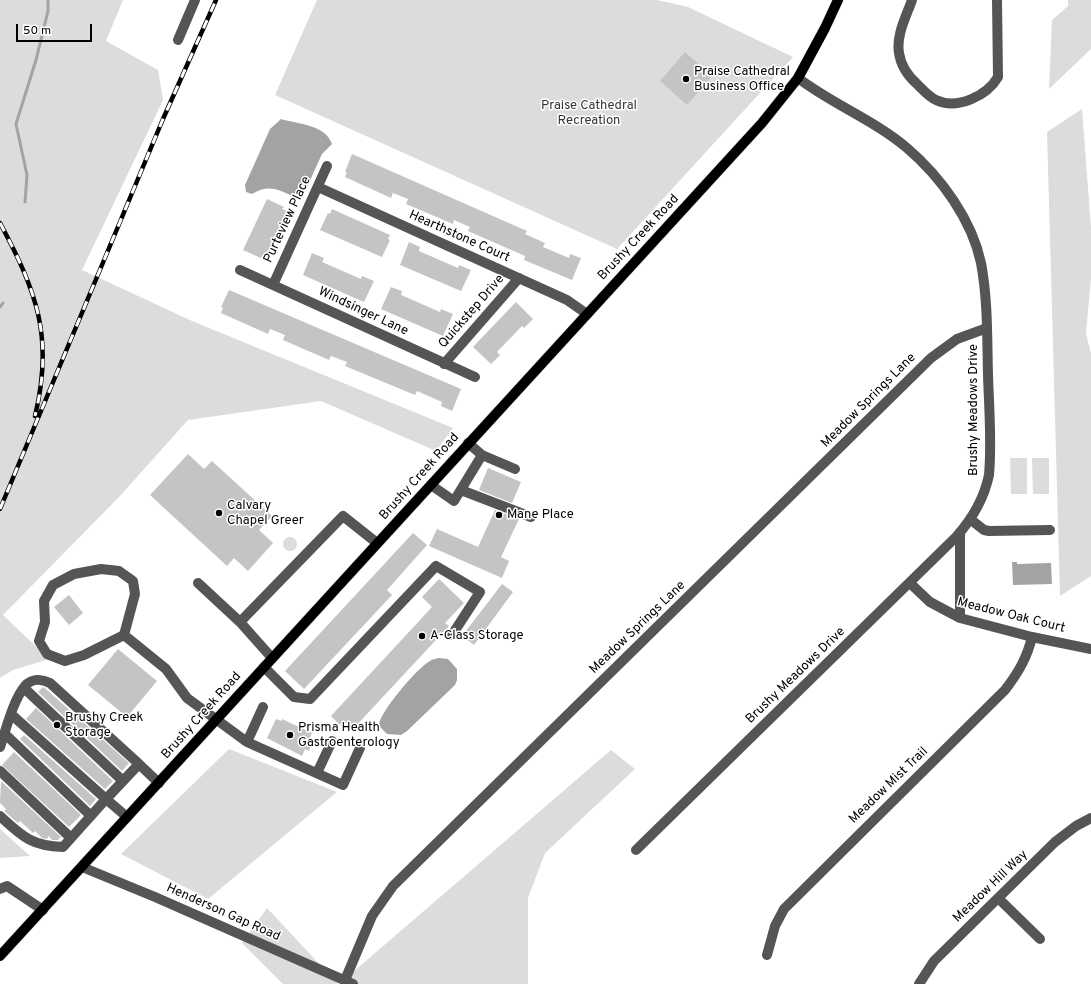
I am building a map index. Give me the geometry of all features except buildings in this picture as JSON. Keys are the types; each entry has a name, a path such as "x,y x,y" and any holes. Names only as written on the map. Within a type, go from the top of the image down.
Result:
{"main road":[{"name":"Brushy Creek Road","path":"0,956 468,443 727,162 798,78 825,28 838,0"}],"street":[{"path":"178,40 195,0"},
{"path":"912,0 900,35 898,48 900,60 907,74 930,96 950,104 962,102 978,95 998,77 997,0"},
{"name":"Brushy Meadows Drive","path":"636,850 910,583 960,532 970,519 983,497 989,475 987,328 984,284 977,248 966,222 942,186 921,162 894,138 798,78"},
{"name":"Purteview Place","path":"273,286 327,166"},
{"name":"Hearthstone Court","path":"318,187 567,300 587,314"},
{"name":"Windsinger Lane","path":"240,270 475,377"},
{"name":"Quickstep Drive","path":"444,364 519,278"},
{"name":"Meadow Springs Lane","path":"349,982 372,916 393,886 931,358 957,339 987,328"},
{"path":"468,443 482,455 515,469"},
{"path":"431,484 454,501 482,455"},
{"path":"461,490 531,517"},
{"path":"240,622 343,516 377,543"},
{"path":"970,519 984,530 989,531 1050,530"},
{"path":"960,532 960,618"},
{"path":"264,667 294,697 310,699 436,566 480,592 452,635"},
{"path":"101,569 119,571 133,581 135,594 124,635 84,655 65,661 47,654 39,641 45,622 44,601 53,585 74,574 101,569"},
{"path":"198,583 240,622 272,658"},
{"name":"Meadow Oak Court","path":"910,583 930,602 940,609 960,618 1032,637 1091,649"},
{"path":"124,635 166,669 187,698 247,742 343,785 360,748"},
{"name":"Meadow Mist Trail","path":"767,955 777,921 787,905 1000,696 1018,673 1028,653 1032,637"},
{"path":"0,747 24,688 35,680 42,680 50,684 159,783"},
{"path":"24,688 123,781"},
{"path":"247,742 263,706"},
{"path":"12,715 127,818"},
{"path":"5,734 91,816"},
{"path":"317,773 332,741"},
{"path":"0,816 25,839 48,847 63,847 139,764"},
{"path":"0,771 71,838"},
{"name":"Meadow Hill Way","path":"919,984 934,961 1055,842 1076,826 1091,818"},
{"name":"Henderson Gap Road","path":"82,867 154,896 349,982"},
{"path":"0,889 7,886 43,910"},
{"path":"998,898 1040,939"}],"green space":[{"path":"0,0 123,0 106,41 158,70 163,100 82,270 192,321 453,428 436,451 321,401 188,420 119,497 3,615 49,659 13,670 0,678"},
{"name":"Praise Cathedral Recreation","path":"317,0 657,0 688,7 793,57 617,249 275,95"},
{"path":"1068,0 1091,0 1091,49 1049,89 1052,20 1068,6"},
{"path":"1082,109 1091,228 1091,278 1086,334 1091,353 1091,576 1060,596 1047,132"},
{"path":"1010,458 1027,458 1027,494 1011,494"},
{"path":"1032,458 1049,458 1049,494 1033,494"},
{"path":"287,537 293,537 297,541 297,547 293,551 287,551 283,547 283,541"},
{"path":"229,749 337,792 208,899 121,854"},
{"path":"611,750 635,769 545,853 528,898 528,984 339,984"},
{"path":"0,829 30,856 0,858"},
{"path":"267,908 338,984 283,984 242,943"}],"shaded area":[{"path":"281,119 318,129 329,138 332,144 322,154 303,196 297,198 275,189 264,189 252,194 246,192 245,185 270,129"},
{"path":"1012,562 1017,562 1017,564 1051,563 1052,584 1013,585"},
{"path":"439,658 448,659 457,669 457,680 455,685 407,731 401,735 387,734 379,726 380,720 385,712 408,681 424,665"}],"waterway":[{"path":"25,202 27,175 16,124 36,60 48,11 48,0"},
{"path":"0,307 3,303"}],"railway":[{"path":"0,509 163,119 216,0"},
{"path":"0,223 24,271 38,316 42,339 43,363 35,416"}],"place":[{"name":"Praise Cathedral Business Office","path":"686,79"},
{"name":"Calvary Chapel Greer","path":"219,513"},
{"name":"Mane Place","path":"499,515"},
{"name":"A-Class Storage","path":"422,636"},
{"name":"Brushy Creek Storage","path":"57,725"},
{"name":"Prisma Health Gastroenterology","path":"290,735"}]}
